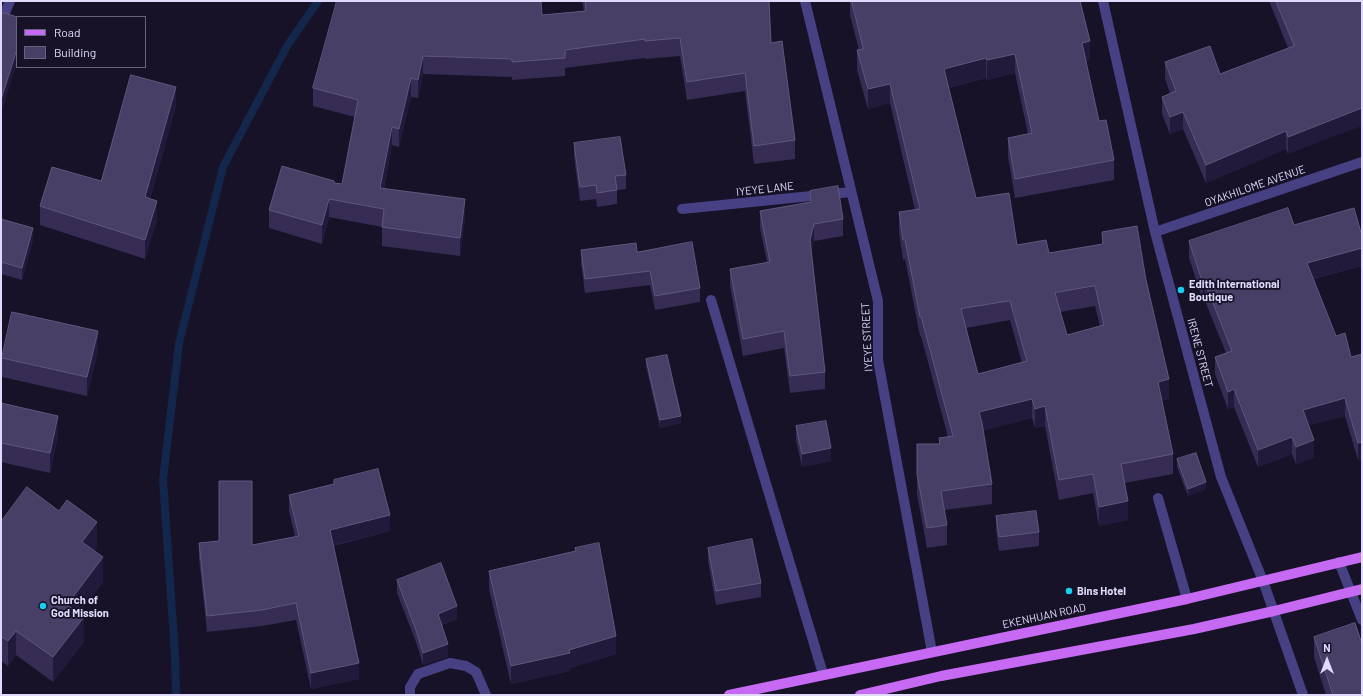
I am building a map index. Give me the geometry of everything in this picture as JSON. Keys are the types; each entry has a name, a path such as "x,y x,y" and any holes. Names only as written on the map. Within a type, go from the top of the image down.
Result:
{"main road":[{"name":"EKENHUAN ROAD","path":"729,695 823,674 1187,599 1362,557"},
{"path":"860,695 941,676 1194,629 1362,589"}],"street":[{"path":"1,22 10,1"},
{"name":"IYEYE STREET","path":"805,1 878,301 878,360 932,652"},
{"name":"IRENE STREET","path":"1103,1 1155,232 1221,477 1263,581 1303,695"},
{"name":"OYAKHILOME AVENUE","path":"1155,232 1362,162"},
{"name":"IYEYE LANE","path":"682,209 851,192"},
{"path":"711,300 823,674"},
{"path":"1158,498 1187,599"},
{"path":"1339,562 1362,620"},
{"path":"410,695 410,687 418,674 450,663 466,666 476,672 486,695"}],"building":[{"path":"337,1 541,1 542,15 586,11 585,1 769,1 771,43 782,41 795,140 754,146 745,73 687,82 680,38 645,41 645,39 565,50 565,58 512,62 512,59 423,56 418,80 411,78 399,129 392,127 380,188 465,199 460,238 382,227 384,209 329,199 322,225 269,210 282,166 334,181 334,183 342,184 358,100 313,88"},
{"path":"852,1 1080,1 1090,41 1082,43 1099,121 1106,120 1114,160 1015,179 1008,138 1032,133 1015,54 987,60 986,58 944,69 976,198 1009,193 1017,245 1046,240 1049,253 1103,244 1102,232 1137,226 1146,280 1169,379 1158,382 1173,454 1121,464 1128,501 1099,507 1093,474 1059,480 1045,406 1035,409 1032,399 979,412 992,484 941,491 947,525 927,528 917,474 917,444 940,444 939,438 953,436 921,316 920,317 905,240 903,240 899,212 920,209 890,84 868,89 857,50 863,49","holes":["1095,286 1104,325 1067,335 1055,293","1010,301 1027,361 978,374 961,309"]},
{"path":"1276,1 1362,1 1362,108 1288,137 1286,131 1206,165 1183,112 1170,117 1162,97 1176,91 1165,62 1210,46 1220,74 1294,46"},
{"path":"5,13 16,17 16,52 1,100 1,14"},
{"path":"131,75 176,87 145,197 157,201 145,240 40,206 52,167 101,181"},
{"path":"620,137 626,175 615,176 617,190 597,193 596,185 580,187 574,143"},
{"path":"838,186 843,219 814,224 810,240 825,372 790,376 784,331 743,339 730,269 770,262 760,211 811,202 810,191"},
{"path":"1288,208 1294,225 1354,208 1362,236 1362,248 1307,263 1336,336 1345,333 1351,357 1362,354 1362,442 1358,443 1345,398 1303,410 1314,440 1296,447 1292,437 1258,450 1234,389 1228,392 1215,357 1232,351 1205,283 1203,284 1189,241"},
{"path":"1,219 33,228 22,268 1,262"},
{"path":"692,242 700,288 655,296 650,271 585,279 581,250 636,243 637,252"},
{"path":"12,312 98,331 87,377 2,358"},
{"path":"667,355 681,416 660,420 646,359"},
{"path":"1,403 58,416 50,453 1,443"},
{"path":"826,421 831,448 802,454 796,426"},
{"path":"1196,453 1206,482 1188,489 1177,459"},
{"path":"378,469 390,515 330,530 359,663 311,673 296,603 262,610 207,616 199,543 219,541 219,481 252,481 252,545 299,536 289,495 334,484 334,480"},
{"name":"Church of God Mission","path":"27,487 59,511 67,500 97,522 82,542 103,557 67,605 84,617 53,657 16,631 8,641 1,636 1,522"},
{"path":"1036,511 1039,532 999,537 996,516"},
{"path":"752,539 761,583 716,591 708,548"},
{"path":"599,543 616,636 569,650 570,653 511,666 489,571 576,551 575,548"},
{"path":"441,563 457,606 438,614 448,644 423,653 397,580"},
{"path":"1355,623 1362,644 1362,695 1333,695 1314,637"}],"waterway":[{"path":"176,695 175,654 163,480 179,343 223,167 287,46 318,1"}],"place":[{"name":"Edith International Boutique","path":"1181,290"},
{"name":"Bins Hotel","path":"1069,591"},
{"name":"Church of God Mission","path":"43,606"}]}
